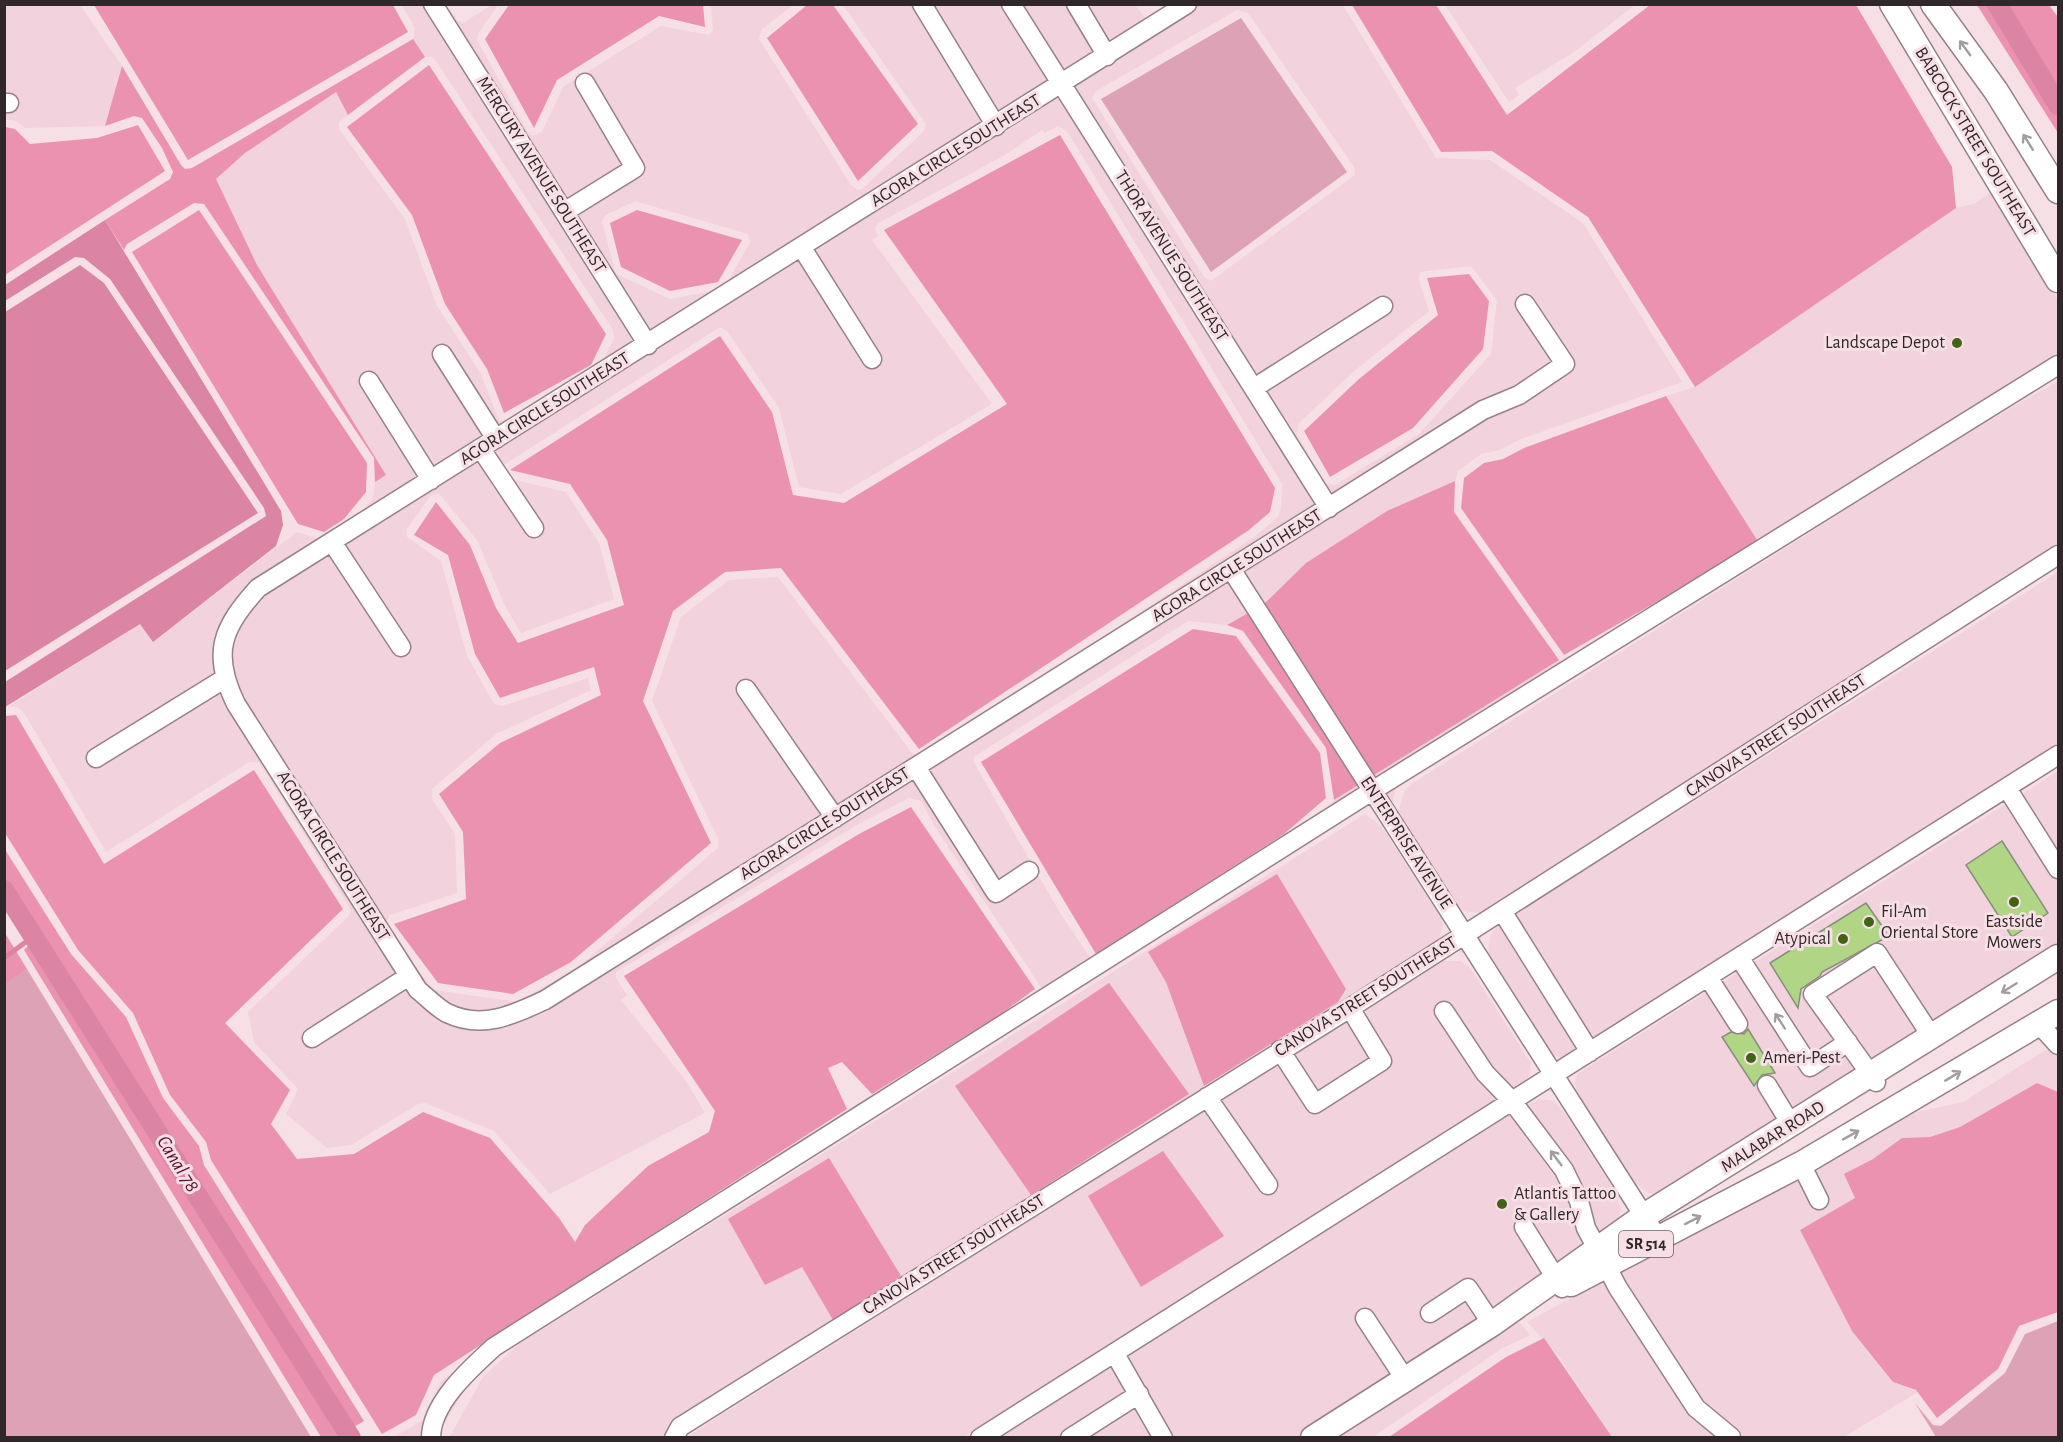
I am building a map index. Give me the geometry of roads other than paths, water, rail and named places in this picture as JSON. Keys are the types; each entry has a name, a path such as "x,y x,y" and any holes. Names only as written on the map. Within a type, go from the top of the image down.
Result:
{"main road":[{"name":"BABCOCK STREET SOUTHEAST","path":"1892,4 2058,279"},
{"name":"BABCOCK STREET SOUTHEAST","path":"1933,4 1996,91 2058,191"},
{"path":"1801,1164 1796,1139 1801,1130 1874,1079 1893,1071 1909,1051 2058,957"},
{"name":"MALABAR ROAD","path":"1602,1257 1658,1238 1801,1164 2049,1018"},
{"name":"MALABAR ROAD","path":"1313,1437 1602,1257 1644,1216 1874,1079"}],"street":[{"name":"MERCURY AVENUE SOUTHEAST","path":"433,4 648,345"},
{"path":"922,4 996,126"},
{"name":"THOR AVENUE SOUTHEAST","path":"1011,4 1329,508"},
{"path":"1076,4 1107,56"},
{"name":"AGORA CIRCLE SOUTHEAST","path":"1187,4 648,345 258,588 234,614 222,650 224,679 236,704 418,990 447,1013 478,1022 510,1017 545,1000 1483,410 1519,395 1565,364 1525,304"},
{"path":"564,212 635,168 585,83"},
{"path":"802,248 872,359"},
{"path":"1254,388 1383,306"},
{"path":"442,354 534,528"},
{"path":"431,1437 431,1426 459,1379 494,1347 1372,791 2058,365"},
{"path":"369,381 432,480"},
{"path":"332,542 401,647"},
{"name":"CANOVA STREET SOUTHEAST","path":"674,1437 680,1427 1350,1008 2058,555"},
{"name":"ENTERPRISE AVENUE","path":"1231,569 1658,1238"},
{"path":"96,758 224,679"},
{"path":"746,688 835,818"},
{"path":"980,1437 1007,1430 1114,1353 2007,788 2057,760"},
{"path":"916,767 996,893 1029,871"},
{"path":"2007,788 2058,869"},
{"path":"1502,911 1590,1052"},
{"path":"1874,1079 1813,994 1877,953 1932,1037"},
{"path":"1739,957 1810,1067 1848,1042"},
{"path":"312,1038 409,976"},
{"path":"1708,977 1738,1024"},
{"path":"1280,1050 1315,1104 1382,1061 1350,1008"},
{"path":"1444,1011 1485,1073 1512,1101 1564,1170 1579,1201 1586,1228 1602,1257 1696,1408 1731,1437"},
{"path":"2049,1018 2058,1045"},
{"path":"1767,1085 1792,1126"},
{"path":"1207,1097 1268,1185"},
{"path":"1801,1164 1819,1200"},
{"path":"1524,1227 1560,1283"},
{"path":"1430,1313 1468,1288 1492,1324"},
{"path":"1365,1318 1406,1379"},
{"path":"1114,1353 1163,1437"},
{"path":"1070,1437 1138,1394"}],"waterway":[{"path":"1997,4 2058,105"},
{"name":"Canal 78","path":"4,890 351,1438"},
{"path":"4,958 34,936"}],"place":[{"name":"Landscape Depot","path":"1957,343"},
{"name":"Eastside Mowers","path":"2014,902"},
{"name":"Fil-Am Oriental Store","path":"1869,922"},
{"name":"Atypical","path":"1843,939"},
{"name":"Ameri-Pest","path":"1751,1058"},
{"name":"Atlantis Tattoo & Gallery","path":"1502,1204"}]}
